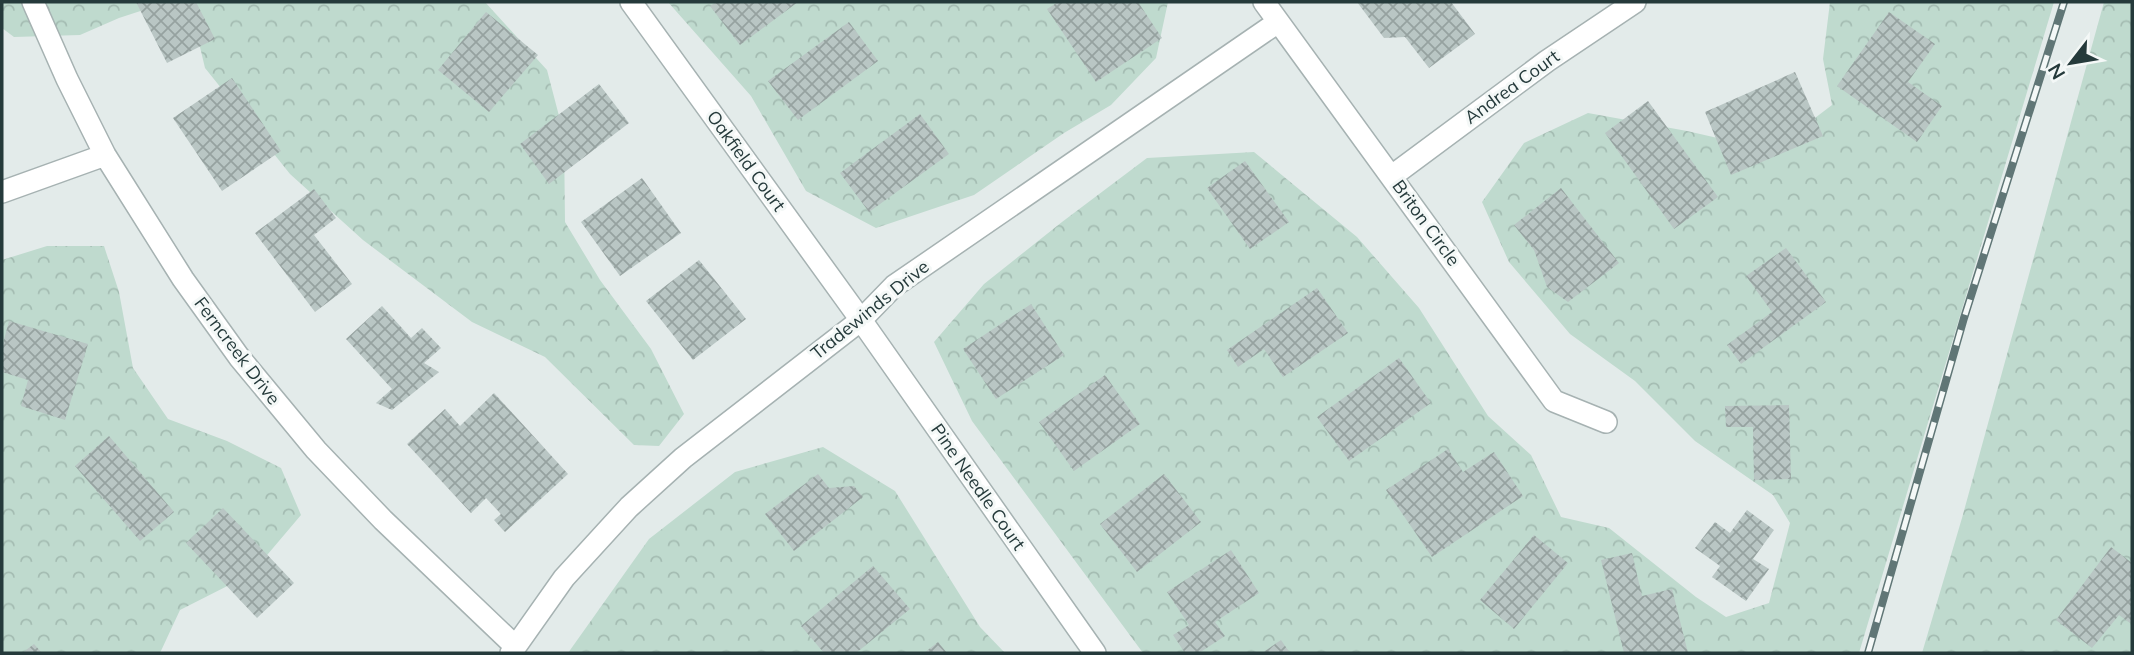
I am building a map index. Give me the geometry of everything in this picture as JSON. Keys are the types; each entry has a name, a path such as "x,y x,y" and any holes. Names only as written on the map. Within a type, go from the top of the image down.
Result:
{"street":[{"name":"Ferncreek Drive","path":"33,2 66,79 105,155 183,279 231,346 316,450 513,650"},
{"name":"Oakfield Court","path":"631,2 861,320"},
{"name":"Briton Circle","path":"1264,2 1555,401 1606,422"},
{"name":"Andrea Court","path":"1392,176 1547,61 1635,2"},
{"name":"Tradewinds Drive","path":"513,650 564,578 629,507 683,458 861,320 894,286 1278,22"},
{"path":"2,192 105,155"},
{"name":"Pine Needle Court","path":"861,320 1095,653"}],"green space":[{"path":"2,2 168,2 119,18 80,35 14,37 2,28"},
{"path":"171,2 485,2 547,70 564,135 565,222 600,280 651,349 684,414 659,446 634,445 545,357 472,322 363,240 290,174 205,68 195,26"},
{"path":"668,2 1168,2 1156,58 1111,105 1064,133 974,195 876,228 806,191 751,96"},
{"path":"1830,2 2054,2 1859,653 1143,653 972,421 934,342 984,284 1147,158 1254,152 1357,237 1419,308 1488,416 1531,455 1561,517 1609,528 1696,597 1726,617 1769,603 1790,523 1773,495 1695,441 1635,381 1570,334 1509,262 1482,202 1524,143 1588,113 1735,142 1790,137 1832,105 1823,59"},
{"path":"2104,2 2132,2 2132,653 1922,653 1962,518"},
{"path":"47,246 104,246 119,292 133,368 168,419 227,441 281,468 301,515 251,574 180,610 160,653 2,653 2,260"},
{"path":"823,447 895,491 980,627 1005,653 568,653 649,539 735,472"}],"building":[{"path":"136,2 196,2 215,39 167,63"},
{"path":"716,2 798,2 740,45 710,6"},
{"path":"1058,2 1138,2 1162,38 1096,82 1047,9"},
{"path":"1357,2 1451,2 1475,34 1429,68 1405,37 1384,38"},
{"path":"486,12 538,55 489,112 438,70"},
{"path":"1889,12 1935,44 1908,82 1942,106 1917,142 1837,86"},
{"path":"849,22 878,61 798,120 768,81"},
{"path":"1795,72 1823,136 1731,175 1705,112"},
{"path":"232,78 281,151 222,191 173,118"},
{"path":"599,84 629,123 549,184 520,144"},
{"path":"1648,101 1718,197 1674,229 1605,133"},
{"path":"920,114 949,154 869,212 840,173"},
{"path":"1245,161 1289,222 1250,249 1207,188"},
{"path":"642,178 681,233 620,276 581,222"},
{"path":"1561,188 1619,263 1568,302 1547,287 1534,250 1514,225"},
{"path":"314,189 336,218 314,235 352,284 315,312 255,233"},
{"path":"1786,248 1826,302 1741,364 1727,345 1772,312 1746,276"},
{"path":"699,260 746,319 693,360 646,301"},
{"path":"1317,288 1348,333 1283,377 1264,349 1238,367 1227,350"},
{"path":"1031,304 1064,355 996,399 963,349"},
{"path":"382,306 411,338 422,328 441,348 424,363 439,372 392,410 376,403 392,389 346,339"},
{"path":"9,321 88,344 65,420 21,406 28,380 2,372 2,347"},
{"path":"1399,358 1431,403 1349,461 1317,417"},
{"path":"1105,375 1140,424 1074,471 1039,422"},
{"path":"494,393 568,474 505,532 494,520 501,514 486,498 471,513 407,444 445,409 460,426"},
{"path":"1789,405 1791,479 1754,480 1753,427 1726,427 1725,406"},
{"path":"109,436 174,512 140,541 75,466"},
{"path":"1448,449 1463,472 1494,452 1523,496 1432,557 1386,490"},
{"path":"818,474 829,488 854,486 863,497 794,551 765,514"},
{"path":"1164,474 1201,522 1137,572 1100,524"},
{"path":"223,508 294,583 257,618 186,543"},
{"path":"1747,510 1774,530 1753,559 1769,569 1746,601 1712,577 1720,566 1695,548 1715,522 1730,533"},
{"path":"1534,535 1568,563 1514,629 1480,600"},
{"path":"2111,547 2132,563 2132,619 2130,623 2119,615 2092,648 2056,620"},
{"path":"1231,550 1259,593 1215,622 1225,636 1199,653 1185,653 1173,635 1189,625 1167,592"},
{"path":"1632,553 1642,596 1672,589 1688,653 1624,653 1601,560"},
{"path":"873,566 910,609 856,653 824,653 801,626"},
{"path":"1281,640 1290,653 1262,653"},
{"path":"938,642 947,653 924,653"},
{"path":"34,644 42,653 22,653"}],"railway":[{"path":"1868,653 1964,318 2064,2"}]}
